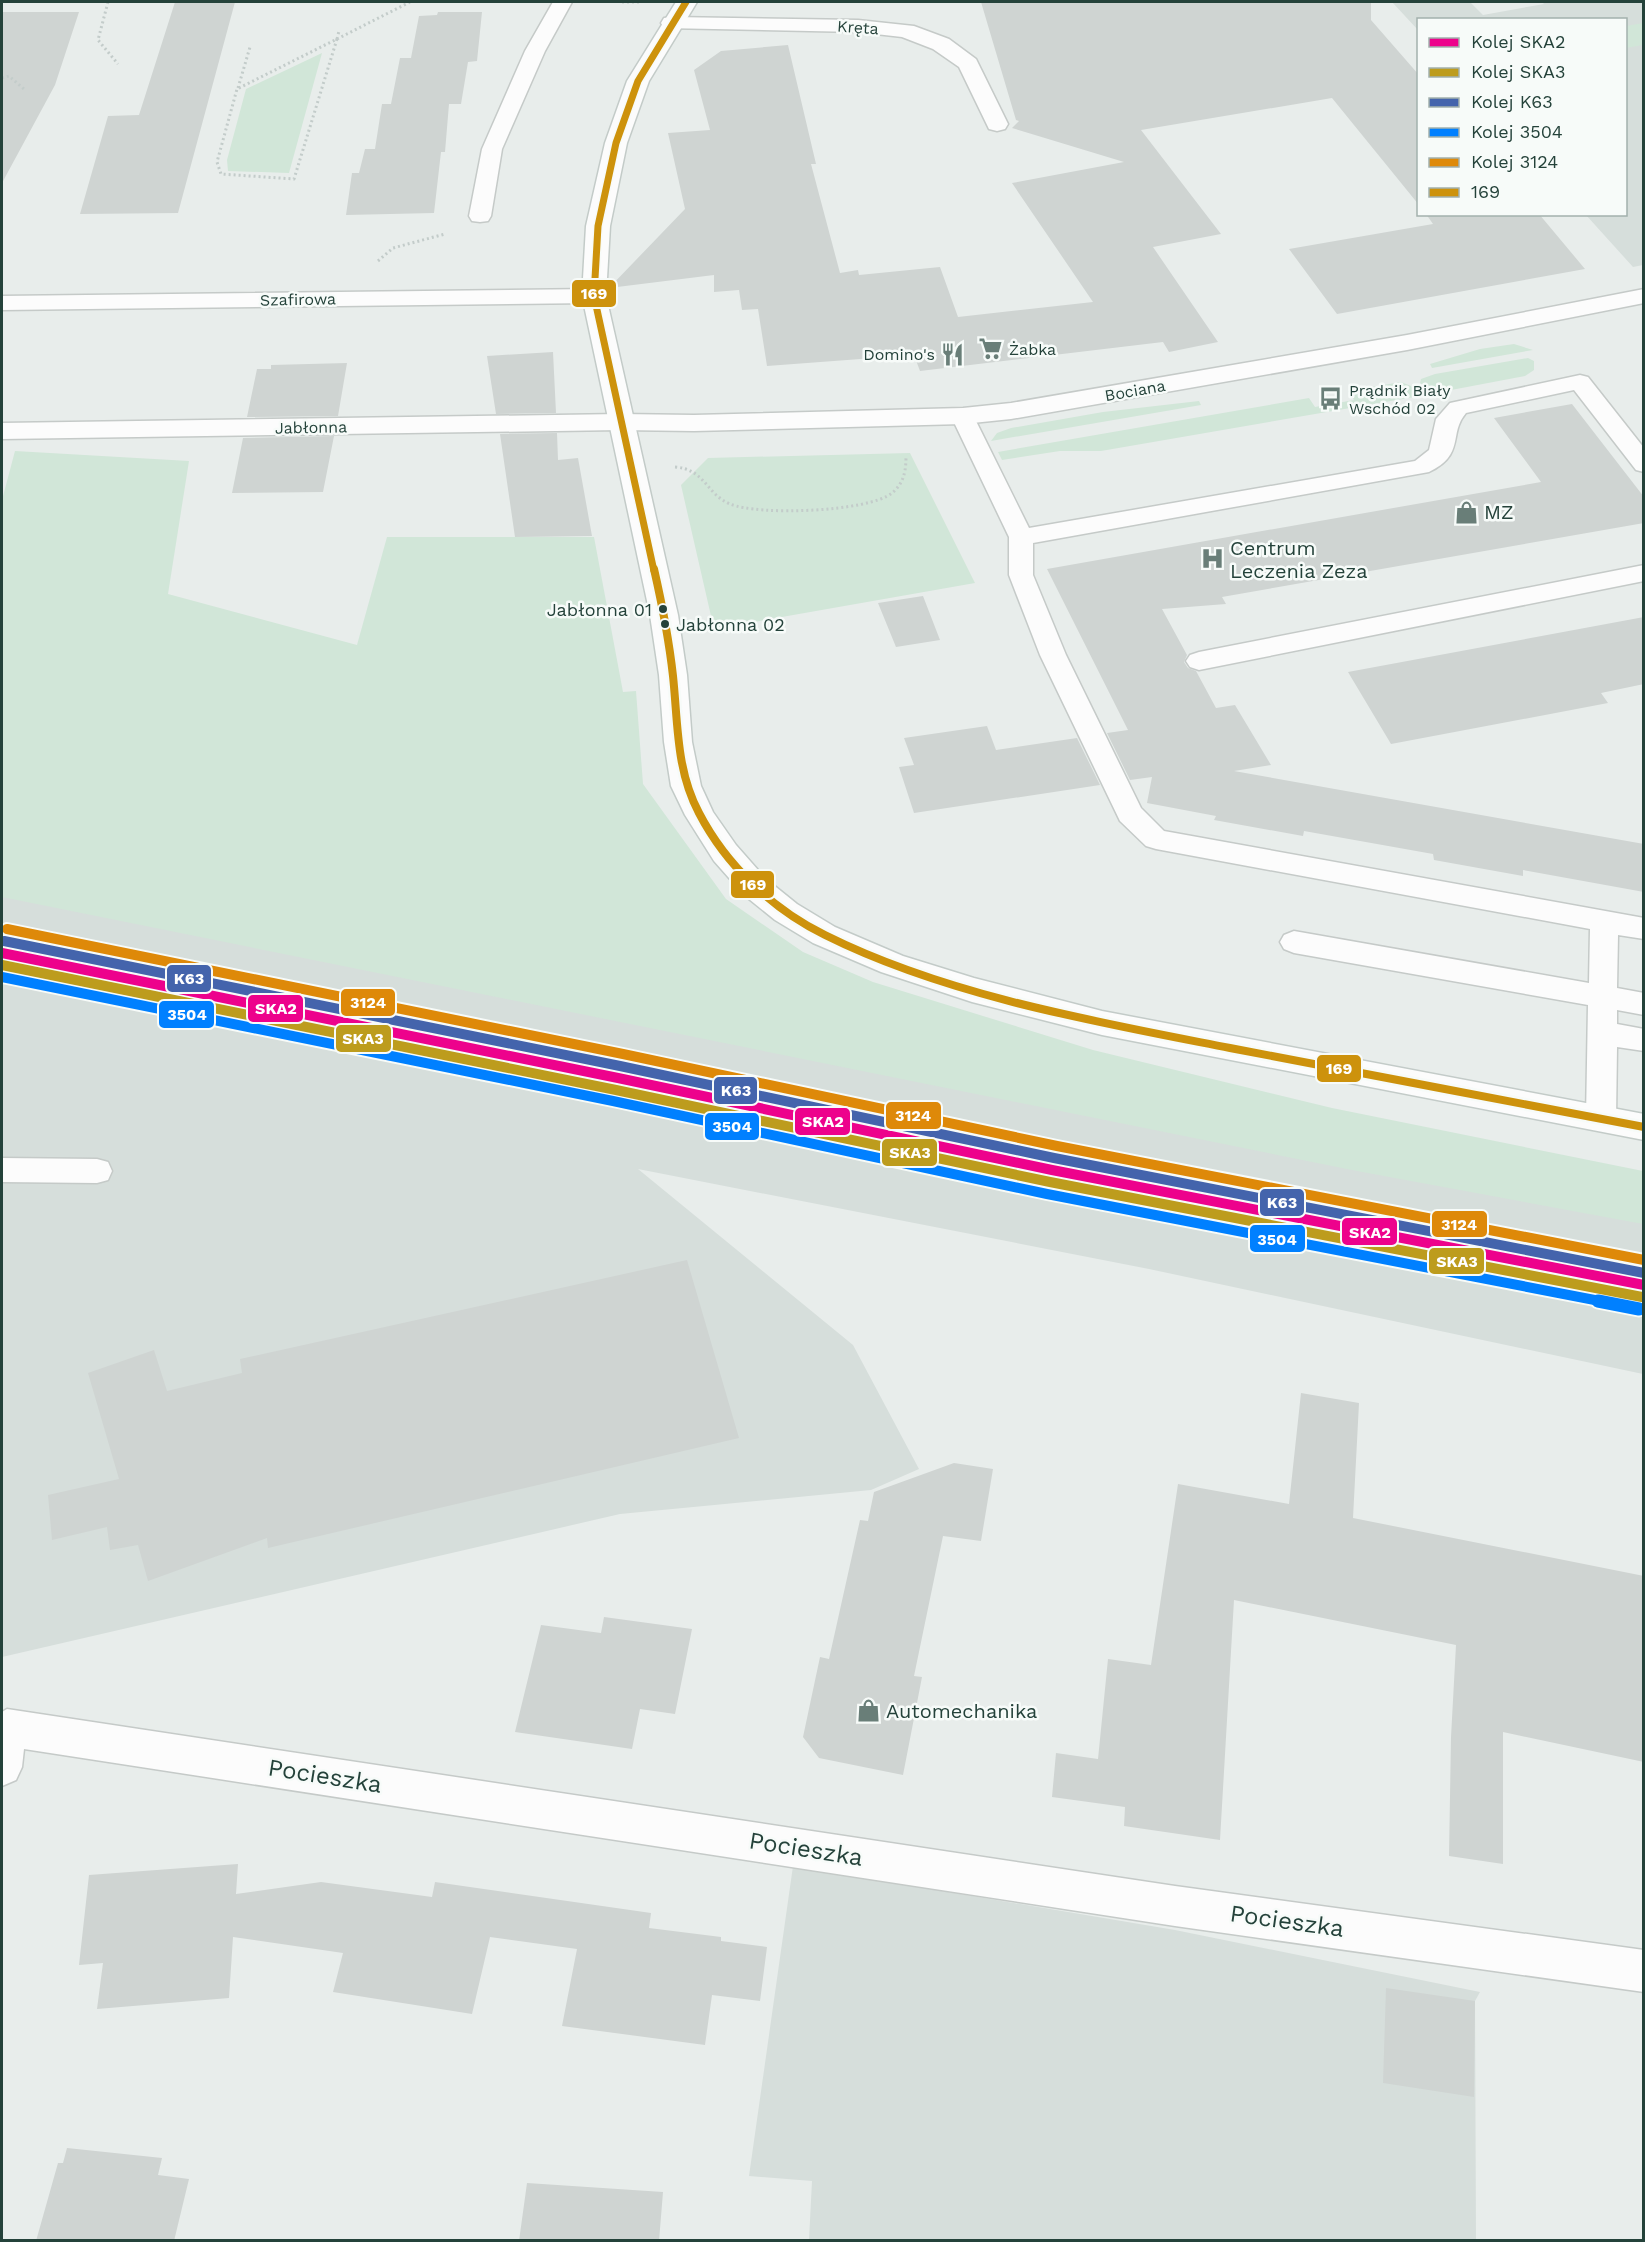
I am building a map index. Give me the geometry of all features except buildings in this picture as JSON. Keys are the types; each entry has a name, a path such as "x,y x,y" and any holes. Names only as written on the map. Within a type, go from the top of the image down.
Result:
{"street":[{"path":"686,2 638,81 616,143 598,226 594,296 664,615 673,675 678,742 686,786 700,815 725,853 755,887 786,912 824,935 892,964 972,990 1102,1023 1644,1127"},
{"name":"Kręta","path":"672,23 858,26 906,31 941,44 968,64 998,124"},
{"name":"Szafirowa","path":"2,303 594,296"},
{"name":"Bociana","path":"620,422 694,423 963,416 1011,411 1529,321 1644,296"},
{"name":"Jabłonna","path":"2,431 620,422"},
{"name":"Pocieszka","path":"2,1767 7,1728 1175,1906 1644,1971"}],"lane":[{"path":"480,216 492,149 535,51 562,2"},
{"path":"1021,537 1421,467 1434,461 1447,441 1448,419 1458,408 1580,382 1644,465"},
{"path":"963,416 1021,537 1021,575 1053,655 1130,814 1156,839 1644,929"},
{"path":"1199,661 1644,573"},
{"path":"1601,1119 1604,922"},
{"path":"1294,942 1644,1004"},
{"path":"1602,1033 1644,1040"},
{"path":"2,1170 97,1171"}],"path":[{"path":"108,2 98,40 118,64"},
{"path":"237,89 410,2"},
{"path":"250,47 217,162 221,174 294,179 320,84 339,31"},
{"path":"2,78 9,76 25,90"},
{"path":"376,262 393,248 443,235 480,216"},
{"path":"668,468 679,466 702,475 718,496 739,506 759,509 858,506 875,503 894,493 903,481 906,453"}],"shaded area":[{"path":"1392,2 1470,2 1483,15 1544,4 1542,2 1643,2 1643,265 1633,267 1587,216 1627,216 1627,18 1417,18 1417,29"},
{"path":"2,867 1643,1183 1643,1374 1149,1269 638,1169 853,1345 919,1469 871,1490 620,1514 2,1657"},
{"path":"793,1866 1175,1930 1480,1992 1475,2001 1476,2240 809,2240 812,2181 749,2176"}],"green space":[{"path":"1643,23 1643,45 1627,48 1627,26"},
{"path":"322,53 289,173 228,171 227,160 246,89"},
{"path":"1514,344 1533,350 1432,368 1430,364 1480,349"},
{"path":"1528,358 1534,361 1534,370 1525,376 1430,394 1420,383 1421,379 1435,374"},
{"path":"1401,382 1411,386 1420,396 1101,451 1060,451 1002,460 998,452 1309,398 1315,407 1354,400 1348,391"},
{"path":"1199,401 1201,405 991,441 997,433 1011,428 1103,412"},
{"path":"15,451 189,461 168,594 357,645 387,537 594,537 623,692 636,691 643,784 726,899 803,952 873,982 1093,1050 1332,1108 1643,1171 1643,1224 1357,1171 2,897 2,500"},
{"path":"910,453 975,583 714,629 681,485 708,458"}],"rail line":[{"name":"3124","path":"7,929 623,1054 1057,1146 1644,1260"},
{"name":"K63","path":"4,941 620,1066 1054,1158 1644,1273"},
{"name":"SKA2","path":"2,953 618,1078 1052,1170 1644,1285"},
{"name":"SKA3","path":"2,965 616,1090 1050,1182 1642,1297"},
{"name":"3504","path":"2,977 613,1101 1047,1194 1639,1309"}],"transit line":[{"name":"169","path":"686,2 638,81 616,143 598,226 594,296 664,615 673,675 678,742 686,786 700,815 725,853 755,887 786,912 824,935 892,964 972,990 1102,1023 1644,1127"}],"place":[{"name":"Żabka","path":"991,349"},
{"name":"Domino's","path":"953,354"},
{"name":"Prądnik Biały Wschód 02","path":"1331,399"},
{"name":"MZ","path":"1466,512"},
{"name":"Centrum Leczenia Zeza","path":"1212,559"},
{"name":"Jabłonna 01","path":"663,609"},
{"name":"Jabłonna 02","path":"665,624"},
{"name":"Automechanika","path":"868,1711"}]}
